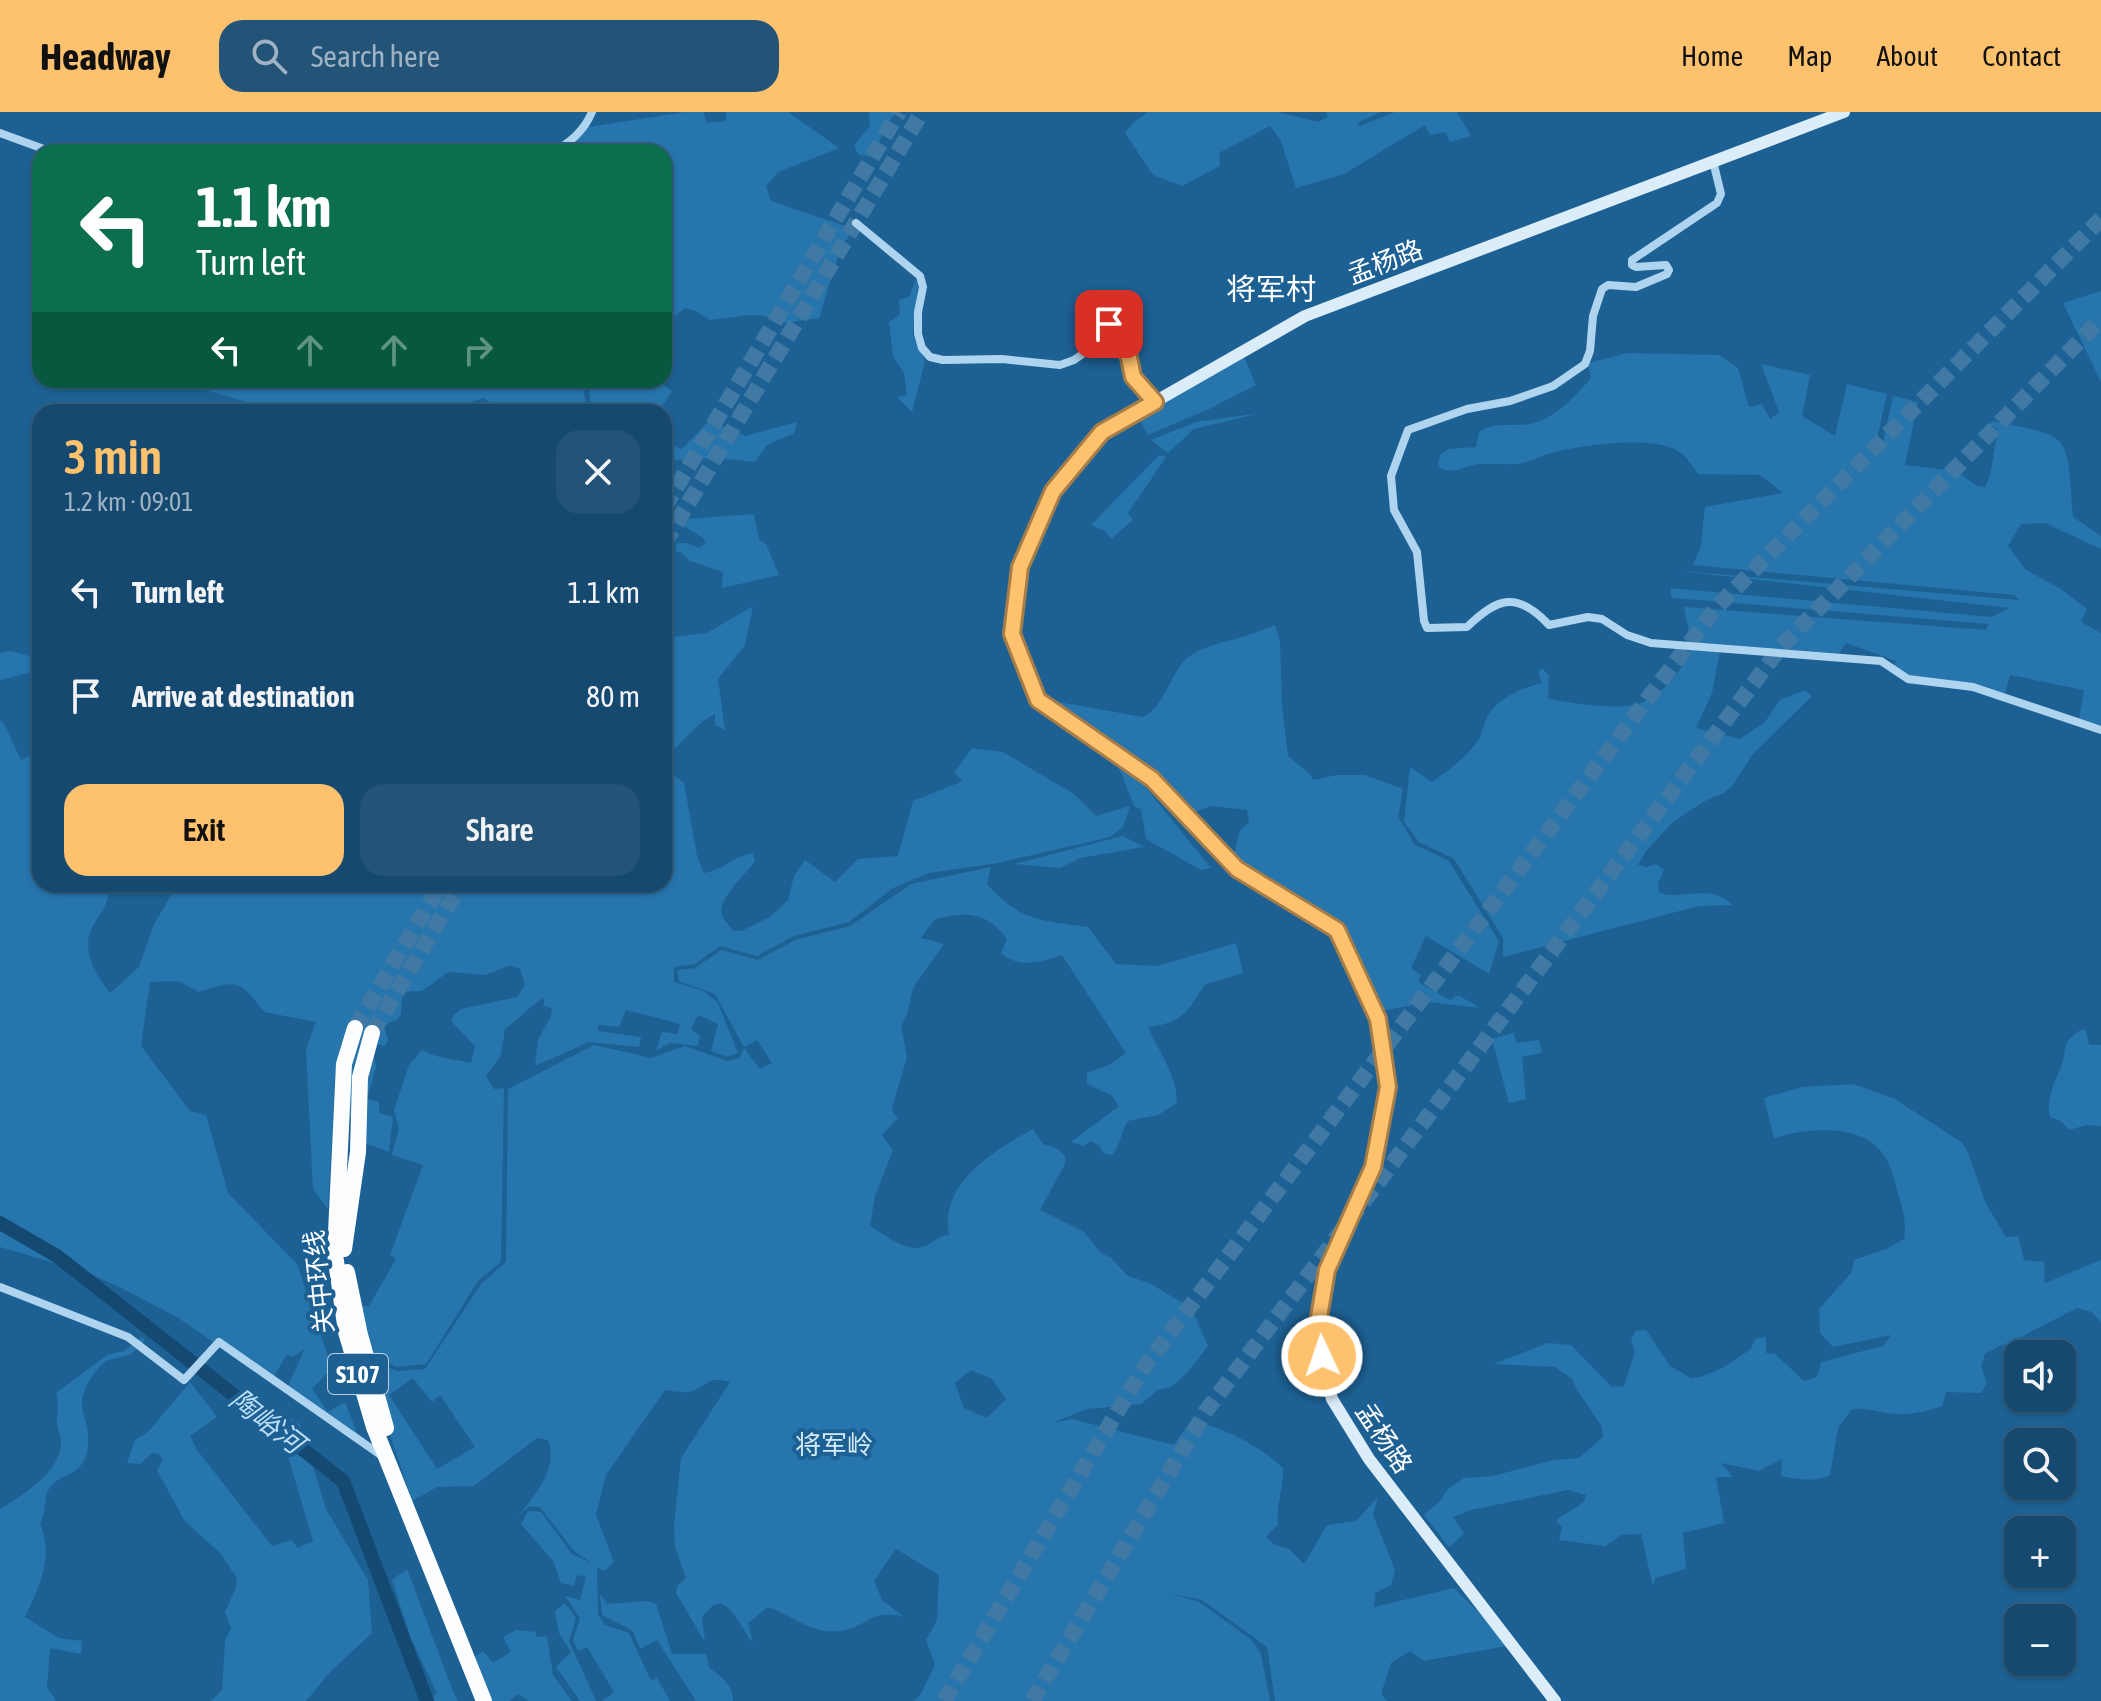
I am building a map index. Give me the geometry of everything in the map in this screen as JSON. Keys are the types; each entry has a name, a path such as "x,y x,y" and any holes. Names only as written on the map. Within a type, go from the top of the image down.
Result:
{"highway":[{"name":"关中环线","path":"484,1701 374,1427 346,1332 335,1254 344,1064 364,1031 358,1152 344,1253 360,1335 388,1437 493,1701"}],"main road":[{"name":"孟杨路","path":"1555,1701 1369,1459 1332,1399 1316,1335 1327,1270 1373,1167 1388,1087 1378,1019 1337,930 1237,869 1152,779 1038,700 1012,634 1020,567 1053,491 1102,432 1305,316 1844,112"}],"street":[{"path":"565,144 586,126 592,112"},
{"path":"0,133 32,145"},
{"path":"1713,161 1721,194 1717,203 1632,260 1632,265 1636,267 1666,265 1669,270 1667,274 1636,287 1608,285 1602,289 1593,316 1590,351 1585,364 1553,386 1510,401 1467,409 1408,430 1391,476 1394,510 1417,552 1427,628 1467,627 1487,608 1504,602 1521,603 1537,612 1549,625 1588,617 1602,619 1627,635 1651,643 1881,661 1908,679 1973,687 2101,730"},
{"path":"856,223 920,276 923,287 918,334 922,348 930,357 943,360 1002,359 1060,365 1084,353 1099,325 1109,324 1129,357 1133,377 1155,402"},
{"path":"0,1287 128,1337 184,1380 219,1342 387,1460"}],"green space":[{"path":"685,112 703,112 707,123 726,121 726,112 788,112 839,148 778,172 766,186 771,201 854,229 841,247 819,318 786,323 765,316 748,315 710,320 685,308 673,317 672,329 672,144 567,144 589,127"},
{"path":"869,112 896,112 882,134 877,159 858,154 854,145 870,126"},
{"path":"1148,112 1278,112 1318,122 1328,117 1326,112 1381,112 1357,123 1360,126 1395,112 1457,112 1471,136 1450,142 1445,132 1430,135 1425,125 1344,174 1296,188 1281,141 1270,126 1219,153 1220,166 1182,186 1153,175 1125,133"},
{"path":"916,279 913,335 925,361 912,412 897,397 907,395 904,373 893,356 889,322 900,315 899,300 909,297"},
{"path":"2101,291 2101,382 2063,303"},
{"path":"1628,353 1719,355 1738,368 1749,407 1762,404 1770,419 1779,412 1761,364 1810,375 1802,416 1835,436 1847,384 1887,394 1874,452 1880,456 1893,396 1918,402 1905,465 1956,471 1977,486 1985,487 1990,476 1998,429 1990,425 1991,421 2052,436 2066,454 2073,517 2101,536 2101,549 2045,523 2021,524 2008,546 2026,570 2061,589 2087,609 2081,622 2101,633 2101,725 2079,720 2084,690 2010,675 2003,702 1967,689 1909,684 1891,673 1896,661 1846,643 1834,661 1720,651 1712,693 1696,728 1740,739 1765,722 1780,700 1805,690 1812,696 1753,754 1732,786 1673,822 1646,851 1638,865 1647,867 1656,864 1664,870 1658,883 1659,892 1675,895 1705,893 1724,898 1732,905 1699,906 1503,957 1503,938 1454,859 1419,842 1404,822 1410,767 1432,782 1445,773 1474,746 1488,715 1499,703 1519,691 1542,683 1538,672 1542,668 1549,676 1548,699 1608,706 1641,703 1665,687 1685,662 1690,644 1684,607 1986,630 1989,624 1672,598 1670,588 1992,617 2009,608 1670,570 2019,600 2014,595 1693,565 1701,546 1705,507 1783,493 1760,475 1698,474 1684,456 1666,446 1634,442 1598,445 1551,453 1523,463 1479,464 1452,471 1438,467 1440,455 1449,449 1476,447 1479,432 1485,429 1497,425 1530,424 1548,417 1564,406 1591,378 1588,363"},
{"path":"1243,355 1256,385 1148,435 1136,414"},
{"path":"200,388 583,388 586,404 493,404 483,398 465,404 252,404"},
{"path":"589,388 668,388 672,391 663,404 590,404"},
{"path":"1261,413 1194,429 1168,453 1151,440 1196,422"},
{"path":"709,421 745,436 797,422 794,433 767,445 755,462 722,459 672,461 672,443 681,450"},
{"path":"1159,455 1166,457 1128,513 1133,520 1111,539 1105,531 1091,525"},
{"path":"754,514 759,540 766,544 779,575 722,588 723,572 690,561 675,551 677,543 699,548 706,544 703,538 674,520"},
{"path":"753,606 745,645 718,679 725,730 715,725 715,714 703,721 672,751 672,637 707,633"},
{"path":"1275,625 1280,641 1282,705 1288,756 1313,780 1337,775 1365,775 1403,789 1398,817 1415,845 1448,860 1499,941 1489,974 1426,936 1411,968 1421,975 1418,982 1450,1000 1458,995 1480,1008 1429,1002 1376,1012 1364,966 1345,937 1233,860 1240,830 1249,823 1247,810 1212,806 1192,813 1153,769 1047,700 1143,717 1157,706 1187,658 1206,648"},
{"path":"11,651 32,657 32,672 0,680 0,653"},
{"path":"0,720 21,760 32,755 32,892 108,892 107,901 88,942 94,969 110,993 139,967 154,924 173,892 672,892 672,774 684,783 697,856 704,873 753,853 755,861 728,894 722,909 723,917 733,931 741,931 770,917 788,900 794,876 805,860 835,882 858,859 898,856 913,801 963,781 954,773 972,748 1003,752 1074,794 1096,816 1130,806 1123,827 1110,837 998,863 929,873 893,888 849,922 794,936 757,956 720,946 695,964 674,967 674,982 704,991 718,1003 738,1053 727,1057 711,1051 718,1024 698,1015 691,1029 700,1036 698,1046 670,1043 656,1051 662,1032 678,1034 680,1024 626,1010 619,1027 598,1025 598,1031 641,1037 639,1047 589,1042 535,1066 538,1040 552,1008 544,1006 544,998 534,1005 505,1029 501,1055 486,1076 494,1089 504,1088 501,1262 478,1281 426,1364 396,1367 363,1350 354,1306 369,1306 396,1259 390,1255 423,1165 392,1155 399,1128 394,1110 409,1065 422,1050 471,1063 475,1046 451,1021 454,1015 461,1009 517,997 525,985 520,969 510,965 486,975 448,972 422,991 402,992 401,1014 397,1020 384,1025 388,1040 385,1046 371,1043 376,1067 367,1099 379,1102 379,1113 393,1117 389,1152 365,1143 346,1110 356,1045 341,1045 335,1078 328,1209 313,1189 306,1049 316,1022 264,1012 249,993 236,985 222,985 199,992 178,981 150,982 141,1046 190,1111 206,1115 228,1193 297,1264 332,1368 312,1389 328,1412 345,1402 359,1438 286,1391 305,1348 293,1357 287,1354 271,1382 177,1317 123,1289 86,1272 0,1247"},
{"path":"1117,763 1142,783 1211,868 1201,870 1146,839 1141,809 1134,806"},
{"path":"1123,836 1144,847 1080,858 1060,868 1014,864"},
{"name":"将军岭","path":"991,867 987,884 1011,906 1033,917 1088,927 1116,964 1157,966 1236,943 1243,973 1204,985 1182,1015 1168,1023 1148,1027 1171,1073 1177,1103 1158,1115 1128,1121 1112,1155 1103,1153 1100,1146 1091,1141 1084,1146 1071,1142 1119,1106 1111,1095 1087,1084 1087,1073 1109,1065 1126,1053 1062,955 1023,963 1001,953 1007,939 983,919 957,915 935,919 921,938 944,944 913,988 907,1015 901,1026 907,1057 892,1108 898,1118 882,1135 893,1150 875,1196 870,1226 896,1242 918,1248 949,1235 948,1216 961,1184 987,1158 1033,1129 1043,1144 1065,1155 1065,1164 1040,1210 1083,1231 1101,1253 1111,1258 1128,1276 1149,1283 1183,1303 1194,1314 1208,1346 1188,1372 1171,1387 1158,1390 1141,1404 1087,1409 1052,1423 1072,1419 1174,1445 1185,1429 1197,1421 1232,1434 1283,1468 1278,1524 1266,1537 1275,1545 1289,1549 1304,1564 1327,1525 1356,1521 1378,1497 1373,1515 1395,1570 1391,1585 1375,1593 1374,1607 1454,1588 1512,1645 1424,1661 1410,1651 1391,1663 1381,1694 1387,1701 1275,1701 1267,1647 1202,1600 1169,1593 1199,1602 1252,1640 1261,1654 1270,1701 914,1701 921,1694 935,1665 926,1640 937,1620 939,1575 896,1549 874,1581 882,1600 904,1617 878,1616 853,1628 824,1631 768,1607 748,1623 753,1643 735,1616 721,1603 712,1606 702,1617 705,1642 676,1593 677,1586 686,1578 675,1547 674,1526 681,1458 730,1382 717,1380 689,1392 665,1390 606,1475 596,1515 614,1562 604,1571 597,1567 598,1615 605,1625 629,1633 651,1681 657,1678 670,1701 602,1701 614,1692 587,1647 578,1651 573,1640 580,1618 565,1596 580,1600 586,1577 577,1575 574,1586 561,1583 553,1561 521,1524 528,1511 541,1512 572,1554 593,1564 574,1551 540,1507 528,1507 517,1517 548,1472 551,1451 548,1440 537,1438 474,1486 437,1487 412,1501 365,1359 397,1371 425,1369 481,1284 506,1262 508,1089 594,1045 651,1058 685,1046 727,1061 739,1058 744,1048 760,1069 772,1063 757,1040 744,1047 715,994 679,981 677,970 695,968 721,950 758,960 795,940 850,926 911,884","holes":["971,1370 992,1379 1006,1399 987,1418 964,1408 955,1383","413,1378 432,1402 440,1395 475,1447 437,1469 389,1395"]},
{"path":"2082,1029 2086,1031 2089,1045 2101,1045 2101,1126 2087,1125 2069,1130 2061,1121 2050,1117 2049,1103 2067,1043"},
{"path":"1513,1033 1517,1043 1539,1040 1542,1053 1522,1057 1526,1099 1509,1103 1492,1039"},
{"path":"1853,1084 1895,1099 1961,1142 1967,1150 1986,1204 2006,1237 2018,1236 2024,1260 2044,1262 2045,1283 2101,1260 2101,1323 2092,1312 2077,1308 2018,1340 2004,1340 2004,1345 1985,1354 1981,1366 1987,1383 1981,1393 1946,1392 1942,1406 1913,1413 1852,1409 1838,1428 1830,1475 1806,1480 1781,1476 1782,1459 1759,1471 1721,1463 1733,1477 1716,1477 1724,1523 1683,1533 1686,1569 1655,1578 1653,1586 1641,1534 1622,1535 1605,1546 1559,1540 1562,1528 1556,1520 1584,1502 1586,1495 1568,1490 1471,1510 1453,1517 1464,1534 1449,1547 1424,1515 1447,1490 1464,1478 1493,1476 1553,1460 1579,1458 1603,1437 1601,1425 1572,1379 1555,1367 1493,1364 1548,1343 1571,1345 1612,1387 1624,1386 1635,1351 1631,1341 1635,1331 1646,1330 1670,1366 1691,1378 1724,1367 1751,1349 1755,1339 1766,1337 1766,1353 1775,1354 1804,1381 1817,1377 1821,1362 1883,1346 1891,1335 1833,1347 1820,1333 1819,1309 1852,1272 1854,1260 1904,1239 1904,1214 1894,1178 1880,1150 1853,1134 1826,1130 1774,1138 1764,1098 1802,1087"},
{"path":"142,1337 145,1340 136,1350 105,1362 87,1385 82,1405 87,1429 87,1452 75,1471 49,1489 40,1523 46,1548 45,1560 40,1583 25,1617 59,1638 82,1641 81,1654 50,1648 47,1687 56,1701 0,1701 0,1509 39,1482 60,1453 56,1393 107,1355 124,1351"},
{"path":"190,1382 217,1417 190,1436 197,1450 272,1546 291,1540 298,1548 313,1541 283,1439 268,1416 257,1414 245,1397 300,1424 326,1509 368,1580 372,1633 331,1671 306,1701 211,1701 222,1690 225,1640 231,1629 225,1612 237,1578 220,1553 184,1520 157,1470 163,1460 159,1454 152,1453 140,1464 127,1463 135,1440 149,1431"},
{"path":"407,1569 458,1701 431,1701 430,1698 437,1693 411,1639 392,1580"},
{"path":"600,1594 607,1604 648,1601 656,1604 672,1654 706,1654 709,1668 729,1686 733,1701 696,1701 657,1640 640,1649 633,1631 602,1615"},
{"path":"565,1603 576,1618 569,1641 596,1701 580,1701 556,1667 571,1652 559,1633 555,1611"},
{"path":"516,1630 536,1632 536,1637 547,1636 553,1675 572,1701 529,1701 518,1694 509,1701 489,1701 473,1658 483,1651 493,1663 511,1652 503,1637"}],"waterway":[{"name":"陶峪河","path":"0,1223 57,1256 343,1481 427,1701"}],"tunnel":[{"path":"672,495 899,112"},
{"path":"672,531 922,112"},
{"path":"944,1701 1143,1369 1716,608 2101,219"},
{"path":"1032,1701 1206,1411 1780,648 2101,319"},
{"path":"355,1028 436,892"},
{"path":"372,1033 456,892"}],"district":[{"name":"将军村","path":"1271,289"}],"route":[{"path":"1109,324 1129,357 1133,377 1155,402 1102,432 1053,491 1020,567 1012,634 1038,700 1152,779 1237,869 1337,930 1378,1019 1388,1087 1373,1167 1327,1270 1316,1335 1322,1356"}]}
